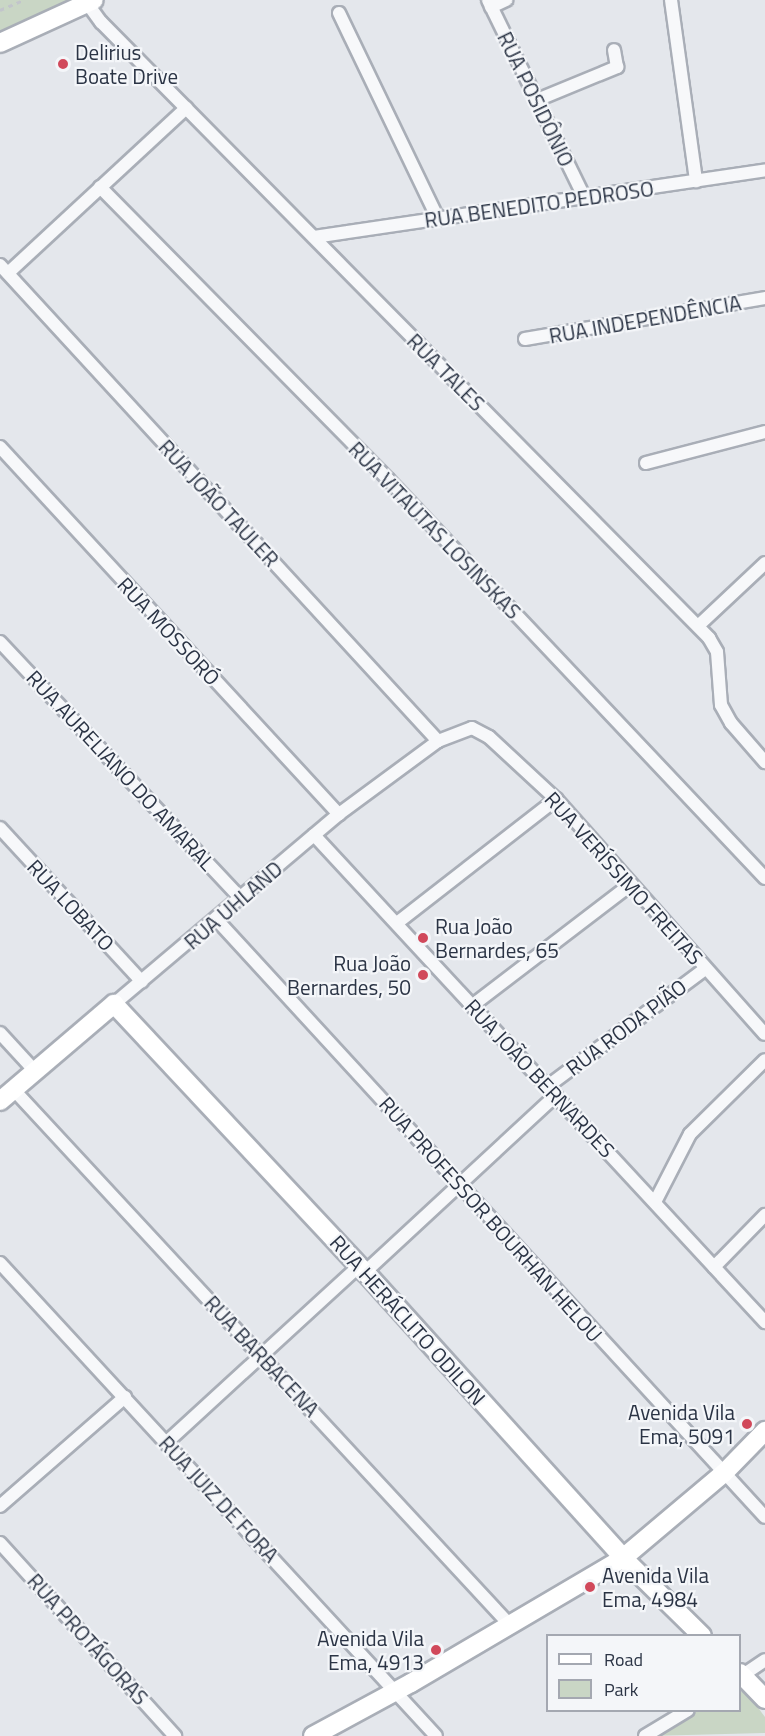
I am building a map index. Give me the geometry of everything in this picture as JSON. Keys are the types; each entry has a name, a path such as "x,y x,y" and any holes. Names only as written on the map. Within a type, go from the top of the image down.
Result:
{"street":[{"path":"490,4 506,0"},
{"path":"672,0 696,181"},
{"path":"0,43 90,1"},
{"name":"RUA TALES","path":"90,1 186,108 698,627 717,652 721,705 731,723 765,762"},
{"name":"RUA POSIDÔNIO","path":"490,4 584,197"},
{"path":"339,13 438,219"},
{"path":"537,100 617,67 614,50"},
{"path":"4,269 100,187 186,108"},
{"name":"RUA BENEDITO PEDROSO","path":"314,237 765,170"},
{"name":"RUA VITAUTAS LOSINSKAS","path":"100,187 388,479 765,878"},
{"name":"RUA JOÃO TAULER","path":"4,269 438,741"},
{"name":"RUA INDEPENDÊNCIA","path":"525,339 765,298"},
{"path":"646,464 765,432"},
{"name":"RUA MOSSORÓ","path":"0,447 339,814"},
{"path":"698,627 765,563"},
{"name":"RUA AURELIANO DO AMARAL","path":"0,642 241,899"},
{"name":"RUA UHLAND","path":"7,1096 114,1004 218,920 339,814 438,741 467,729 478,729"},
{"name":"RUA VERÍSSIMO FREITAS","path":"478,729 556,799 765,1034"},
{"path":"397,923 556,799"},
{"name":"RUA LOBATO","path":"0,828 142,982"},
{"name":"RUA JOÃO BERNARDES","path":"314,835 765,1322"},
{"path":"473,1005 632,884"},
{"name":"RUA PROFESSOR BOURHAN HELOU","path":"218,920 765,1517"},
{"name":"RUA RODA PIÃO","path":"166,1442 262,1355 459,1185 552,1090 705,969"},
{"name":"RUA HERÁCLITO ODILON","path":"114,1004 362,1269 623,1558 701,1634"},
{"path":"0,1033 35,1071"},
{"path":"655,1202 690,1134 765,1060"},
{"name":"RUA BARBACENA","path":"7,1096 262,1355 508,1624"},
{"path":"714,1267 765,1215"},
{"name":"RUA JUIZ DE FORA","path":"0,1263 126,1397 436,1736"},
{"path":"0,1506 126,1397"},
{"path":"313,1736 396,1692 623,1558 724,1473 765,1431"},
{"name":"RUA PROTÁGORAS","path":"0,1543 175,1736"},
{"path":"741,1674 765,1660"},
{"path":"741,1676 765,1699"},
{"path":"645,1736 685,1712"}],"path":[{"path":"0,10 23,0"}],"green space":[{"path":"0,0 101,0 0,42"},
{"path":"741,1691 748,1694 765,1717 765,1733 648,1736 696,1712 741,1712"}],"place":[{"name":"Delirius Boate Drive","path":"63,64"},
{"name":"Rua João Bernardes, 65","path":"423,938"},
{"name":"Rua João Bernardes, 50","path":"423,975"},
{"name":"Avenida Vila Ema, 5091","path":"747,1424"},
{"name":"Avenida Vila Ema, 4984","path":"590,1587"},
{"name":"Avenida Vila Ema, 4913","path":"436,1650"}]}
